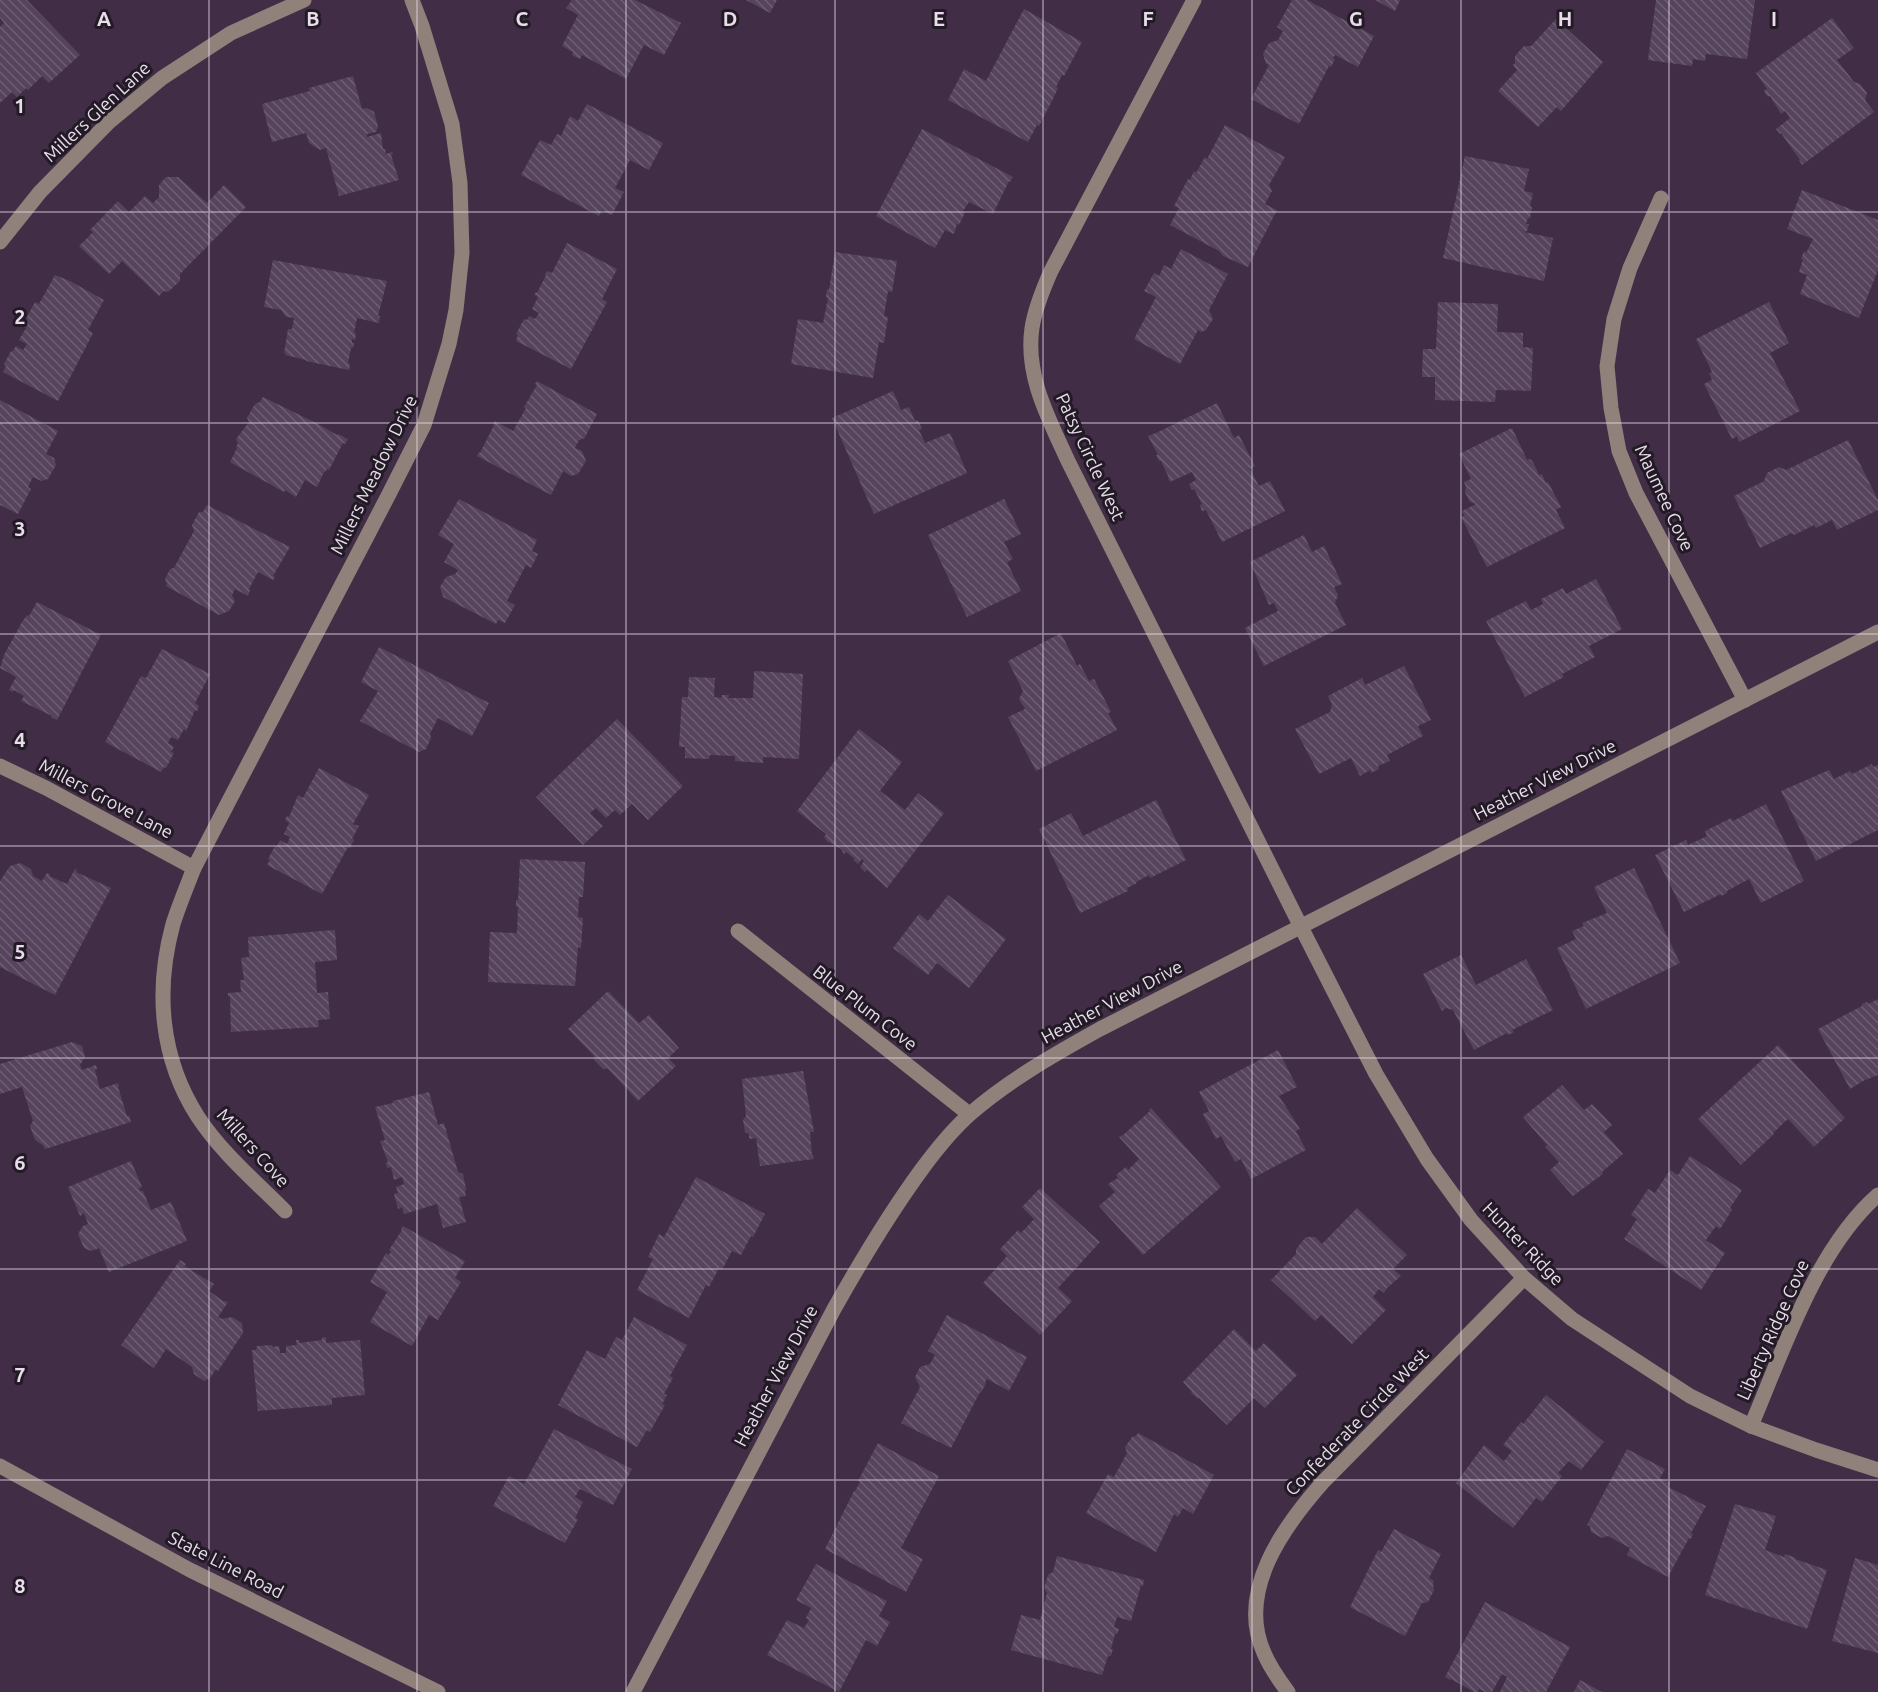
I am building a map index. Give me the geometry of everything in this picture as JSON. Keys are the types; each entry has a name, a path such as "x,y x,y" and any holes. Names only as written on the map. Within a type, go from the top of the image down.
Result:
{"street":[{"name":"Millers Glen Lane","path":"0,242 40,192 109,122 162,78 231,33 304,0"},
{"name":"Millers Meadow Drive","path":"194,868 419,434 438,383 449,344 456,310 462,253 460,183 452,124 412,0"},
{"name":"Patsy Circle West","path":"1194,0 1051,270 1039,300 1032,327 1030,348 1042,404 1064,452 1300,925"},
{"name":"Maumee Cove","path":"1661,198 1630,268 1614,319 1607,366 1611,408 1619,451 1636,493 1745,700"},
{"name":"Heather View Drive","path":"633,1692 834,1309 867,1251 899,1200 936,1151 969,1114 1031,1068 1100,1029 1878,632"},
{"name":"Millers Grove Lane","path":"0,766 46,788 194,868"},
{"name":"Millers Cove","path":"194,868 174,922 165,961 162,1001 166,1036 174,1067 177,1078 198,1117 227,1153 285,1211"},
{"name":"Hunter Ridge","path":"1300,925 1377,1074 1427,1159 1471,1220 1524,1278 1572,1318 1690,1396 1751,1426 1878,1470"},
{"name":"Blue Plum Cove","path":"738,931 969,1114"},
{"name":"Liberty Ridge Cove","path":"1751,1426 1804,1302 1828,1257 1843,1233 1878,1195"},
{"name":"Confederate Circle West","path":"1288,1692 1263,1651 1257,1628 1256,1606 1271,1553 1287,1527 1323,1482 1524,1278"},
{"name":"State Line Road","path":"0,1466 190,1569 438,1692"}],"building":[{"path":"0,0 27,0 80,55 49,83 42,76 28,90 26,88 17,97 12,92 0,103 0,27 4,23 0,18"},
{"path":"572,0 635,0 681,23 664,55 644,45 626,79 582,55 580,59 572,55 573,52 562,46 578,15 566,8"},
{"path":"746,0 777,0 770,13"},
{"path":"1292,0 1307,0 1374,36 1358,67 1335,55 1331,67 1329,66 1299,124 1251,99 1269,65 1266,64 1263,54 1269,43 1278,40 1283,31 1277,27"},
{"path":"1375,0 1400,0 1395,11"},
{"path":"1656,0 1755,0 1747,59 1706,54 1705,61 1693,59 1692,66 1648,60"},
{"path":"1024,9 1082,42 1064,76 1062,75 1039,126 1037,125 1028,142 948,100 964,69 986,81"},
{"path":"1832,18 1854,48 1837,60 1854,82 1860,84 1867,93 1865,100 1874,112 1802,165 1776,129 1790,118 1785,111 1781,114 1770,96 1768,97 1764,91 1767,89 1756,73"},
{"path":"1556,19 1603,62 1561,111 1557,107 1538,127 1498,91 1517,70 1513,65 1515,56 1524,46 1531,46"},
{"path":"353,76 362,109 367,108 374,112 378,127 376,132 367,134 367,137 381,133 383,149 386,154 392,152 399,180 339,196 326,148 320,150 309,143 306,133 272,142 262,104"},
{"path":"587,104 663,143 649,170 630,160 615,188 624,192 612,215 602,210 599,216 521,175 540,140 551,145 557,134 561,136 570,116 578,121"},
{"path":"1225,125 1285,157 1269,185 1272,191 1265,204 1277,210 1248,267 1223,256 1219,251 1170,225 1179,208 1174,206 1188,179 1190,180 1194,171 1196,173 1205,157 1207,159"},
{"path":"922,129 1013,177 993,214 969,202 954,234 945,230 935,248 876,216"},
{"path":"1465,156 1529,169 1524,191 1533,193 1530,206 1532,207 1526,224 1529,224 1527,231 1524,232 1553,238 1544,281 1443,258"},
{"path":"166,177 178,177 207,203 224,185 246,207 180,274 180,281 168,292 164,291 159,296 122,261 109,274 79,246 93,232 90,230 118,201 129,212 145,196 153,203 159,197 159,185"},
{"path":"1802,190 1878,220 1878,270 1859,318 1800,294 1807,275 1799,272 1803,259 1801,259 1813,239 1787,229"},
{"path":"567,243 617,269 602,299 607,302 571,369 516,341 518,335 516,334 524,319 527,320 529,316 535,319 539,313 532,309 538,297 534,295 547,271 552,273"},
{"path":"1181,249 1228,274 1209,310 1213,319 1206,330 1201,332 1198,330 1180,364 1134,339 1156,297 1144,291 1154,273 1159,276 1164,265 1171,269"},
{"path":"835,252 897,261 892,292 888,291 884,316 888,317 884,343 879,342 873,378 791,364 798,319 823,323"},
{"path":"273,260 387,281 378,316 380,316 379,323 357,318 355,340 352,339 354,343 348,363 350,364 349,370 285,355 288,329 292,329 294,318 286,317 281,310 264,307"},
{"path":"55,275 104,300 88,330 93,333 58,401 3,372 6,366 4,364 11,351 16,346 23,350 27,344 19,340 26,328 22,326 35,302 39,304"},
{"path":"1438,302 1498,304 1497,332 1523,333 1523,347 1533,348 1531,391 1496,390 1495,402 1435,400 1435,377 1422,377 1423,349 1436,349"},
{"path":"1769,302 1789,343 1770,353 1800,411 1739,442 1737,436 1732,439 1704,384 1712,380 1709,373 1712,372 1696,339"},
{"path":"537,381 597,414 584,439 579,440 575,448 582,451 586,461 578,474 571,476 563,471 551,495 477,456 495,421 513,431"},
{"path":"893,391 901,410 909,407 915,421 918,420 922,429 919,430 925,443 950,433 967,473 874,514 832,418"},
{"path":"263,397 348,439 345,444 343,443 329,470 324,472 317,487 305,480 296,497 230,462 237,448 236,439 249,422 247,418 255,404"},
{"path":"0,400 58,431 46,454 54,458 56,465 48,479 41,481 33,477 28,487 31,489 18,514 0,505"},
{"path":"1217,403 1234,438 1239,435 1255,466 1250,469 1259,486 1270,481 1285,511 1222,542 1206,510 1202,511 1200,505 1202,504 1189,484 1196,480 1192,472 1170,482 1148,436"},
{"path":"1512,428 1527,460 1530,459 1533,462 1539,475 1542,474 1546,483 1548,482 1561,507 1556,510 1565,528 1487,567 1461,517 1464,516 1462,511 1476,504 1470,502 1465,492 1464,482 1471,479 1459,454"},
{"path":"1848,440 1878,500 1878,510 1837,530 1832,520 1816,528 1814,525 1794,535 1792,533 1760,548 1734,496 1764,481 1767,473 1779,467 1786,470"},
{"path":"459,499 537,540 532,551 538,554 531,568 526,565 507,601 515,605 505,623 498,620 496,624 443,597 440,587 446,577 455,574 458,570 444,562 454,544 438,535"},
{"path":"1004,499 1021,534 1004,542 1013,559 1007,562 1021,591 967,617 928,535"},
{"path":"207,505 290,547 273,576 275,577 273,580 258,572 248,596 235,589 232,595 235,601 229,611 219,615 166,586 165,579 170,569 174,568 194,531 192,525 199,512 203,512"},
{"path":"1304,535 1312,552 1324,546 1342,584 1334,587 1338,595 1335,603 1346,625 1264,666 1245,628 1278,611 1274,603 1269,605 1250,562"},
{"path":"1596,579 1622,629 1589,646 1595,657 1562,674 1564,677 1525,697 1486,621 1526,601 1531,610 1543,604 1541,599 1563,588 1566,594"},
{"path":"37,602 101,635 57,720 21,701 24,696 14,690 13,692 9,690 16,677 0,668 4,655 22,622 27,615 29,616"},
{"path":"1061,633 1077,666 1080,664 1089,681 1094,679 1111,712 1108,713 1117,730 1036,771 1008,717 1025,709 1019,699 1023,691 1008,661"},
{"path":"379,647 489,703 472,736 438,718 426,749 419,752 360,721 378,691 361,682"},
{"path":"162,649 210,674 195,703 199,706 186,731 184,729 178,740 171,737 168,743 174,747 171,752 174,753 166,768 164,767 161,772 105,742 141,676 146,678"},
{"path":"1404,666 1431,720 1418,726 1423,736 1387,755 1390,761 1378,766 1379,769 1371,773 1370,770 1360,776 1351,758 1319,774 1295,729 1330,712 1332,704 1328,696 1362,678 1365,685"},
{"path":"754,671 803,674 799,759 763,757 763,763 735,761 735,756 710,755 709,759 685,758 685,747 679,747 682,697 688,697 689,677 715,678 714,697 721,698 722,695 729,695 728,698 753,698"},
{"path":"617,719 683,786 648,820 632,804 620,815 615,810 606,818 596,808 590,813 603,826 583,845 536,797"},
{"path":"859,729 902,762 880,791 905,810 918,793 944,813 887,888 867,870 865,872 860,867 864,861 862,859 858,864 846,852 844,854 841,849 827,841 824,837 826,834 797,811"},
{"path":"1872,764 1873,767 1878,765 1878,830 1816,861 1781,791 1829,770 1834,779 1850,771 1852,774"},
{"path":"319,768 369,795 353,824 359,826 352,839 354,840 322,894 267,865 270,860 268,859 280,840 287,844 290,837 284,834 289,823 285,820 287,816 289,817 298,795 303,798"},
{"path":"1156,800 1186,860 1150,878 1149,875 1127,888 1128,891 1080,913 1039,829 1071,813 1083,836"},
{"path":"1766,804 1804,881 1761,903 1749,879 1727,893 1684,912 1655,855 1686,840 1688,845 1707,836 1705,831 1731,818 1733,821"},
{"path":"520,859 585,862 583,897 579,897 578,917 583,918 575,986 488,982 490,932 517,933 518,906 516,907 516,900 518,900"},
{"path":"20,863 31,869 33,876 42,881 47,873 67,884 75,869 76,872 111,888 55,995 0,967 0,881 10,866"},
{"path":"1634,868 1680,963 1586,1009 1557,948 1576,939 1572,931 1584,926 1582,923 1607,913 1594,887"},
{"path":"948,895 1006,939 969,988 937,963 928,975 893,948 919,914 928,921"},
{"path":"335,930 337,960 315,962 317,993 328,992 330,1019 318,1020 319,1027 231,1032 228,993 241,992 240,980 244,980 241,958 249,957 248,937"},
{"path":"1461,955 1476,985 1526,959 1553,1010 1512,1030 1514,1032 1508,1035 1507,1033 1474,1050 1453,1010 1446,1008 1442,1011 1423,974"},
{"path":"608,991 639,1023 649,1015 679,1048 668,1058 676,1066 638,1101 608,1069 603,1069 594,1060 594,1056 568,1029"},
{"path":"1878,999 1878,1075 1850,1089 1818,1029 1862,1004"},
{"path":"72,1042 82,1046 85,1057 80,1065 82,1070 96,1065 95,1070 100,1089 118,1083 127,1116 131,1122 45,1149 35,1140 30,1126 33,1121 22,1087 0,1094 0,1064"},
{"path":"1778,1045 1845,1118 1814,1147 1788,1119 1741,1165 1698,1119"},
{"path":"1278,1050 1297,1087 1279,1096 1300,1129 1296,1131 1306,1150 1251,1179 1241,1159 1235,1162 1221,1136 1216,1139 1203,1114 1209,1111 1199,1092"},
{"path":"803,1071 814,1132 810,1132 814,1159 760,1166 756,1138 749,1139 749,1134 745,1132 743,1120 746,1116 742,1079"},
{"path":"1562,1085 1584,1110 1592,1104 1612,1125 1604,1132 1623,1154 1602,1172 1603,1174 1573,1196 1550,1170 1559,1162 1523,1117"},
{"path":"429,1092 438,1125 444,1123 458,1172 463,1174 466,1189 466,1196 459,1197 466,1222 443,1228 437,1204 404,1214 402,1207 398,1209 394,1194 398,1193 396,1187 404,1184 402,1177 394,1180 391,1167 387,1168 386,1163 388,1162 380,1141 385,1140 375,1107"},
{"path":"1151,1108 1221,1187 1143,1255 1099,1206 1115,1192 1108,1184 1118,1178 1116,1175 1126,1167 1128,1170 1139,1159 1119,1137"},
{"path":"1690,1156 1742,1190 1720,1229 1716,1226 1706,1240 1725,1253 1701,1290 1624,1239 1637,1219 1631,1215 1648,1189 1655,1193 1670,1170 1678,1175"},
{"path":"131,1161 142,1187 139,1188 140,1191 143,1191 151,1210 171,1202 187,1241 109,1272 99,1248 91,1251 84,1248 78,1234 83,1226 88,1224 84,1213 80,1216 68,1187"},
{"path":"696,1177 765,1214 741,1255 732,1251 722,1270 719,1268 709,1287 706,1285 689,1318 637,1290 653,1259 648,1257 659,1234 664,1237"},
{"path":"1040,1188 1100,1242 1058,1288 1072,1301 1040,1335 983,1283 1007,1256 1000,1249 1018,1230 1021,1233 1034,1219 1022,1207"},
{"path":"1357,1208 1407,1255 1393,1269 1401,1276 1384,1293 1379,1289 1373,1297 1386,1310 1352,1344 1321,1315 1315,1321 1271,1280 1296,1254 1296,1249 1306,1237 1315,1237 1322,1244"},
{"path":"403,1226 465,1261 455,1278 461,1282 438,1320 429,1315 412,1346 370,1322 387,1292 370,1282 386,1253 389,1255 391,1251 389,1250"},
{"path":"180,1260 186,1264 184,1266 214,1284 209,1291 228,1302 218,1317 222,1319 232,1317 242,1323 243,1333 218,1371 216,1369 210,1378 204,1381 194,1374 192,1367 166,1349 154,1368 121,1345"},
{"path":"947,1315 1027,1357 1009,1391 987,1379 951,1448 901,1423 920,1387 915,1377 920,1367 930,1364 935,1355 928,1351"},
{"path":"634,1317 687,1345 670,1376 673,1378 664,1394 667,1395 662,1404 665,1405 650,1432 647,1430 637,1447 558,1405 587,1350 605,1359 616,1337 622,1340"},
{"path":"1234,1329 1256,1351 1264,1343 1297,1375 1265,1408 1254,1398 1227,1425 1191,1393 1183,1382"},
{"path":"326,1337 326,1343 360,1340 365,1395 332,1398 332,1405 258,1411 252,1350 256,1350 257,1346 272,1345 273,1347 279,1346 280,1353 286,1353 286,1346 297,1345 296,1340 299,1340 299,1343 322,1340"},
{"path":"1546,1395 1604,1442 1581,1470 1569,1461 1558,1473 1562,1476 1542,1502 1536,1498 1513,1528 1456,1483 1484,1445 1504,1461 1512,1451 1503,1445"},
{"path":"554,1429 632,1469 613,1505 580,1489 575,1497 583,1502 575,1518 578,1519 565,1543 493,1506 509,1476 524,1484"},
{"path":"1138,1433 1214,1475 1193,1514 1183,1508 1178,1517 1174,1514 1156,1552 1086,1513 1108,1474 1114,1477 1127,1453 1125,1447"},
{"path":"878,1443 939,1476 901,1548 923,1559 906,1592 825,1549"},
{"path":"1627,1449 1665,1469 1660,1478 1670,1483 1668,1487 1706,1506 1691,1533 1693,1534 1691,1539 1689,1538 1668,1577 1627,1555 1630,1548 1608,1536 1602,1538 1591,1532 1590,1526 1587,1525"},
{"path":"1735,1504 1776,1516 1765,1550 1784,1557 1785,1554 1827,1570 1807,1629 1705,1595"},
{"path":"1394,1529 1441,1554 1429,1578 1434,1581 1434,1590 1428,1602 1422,1603 1405,1636 1350,1607 1378,1550 1381,1552"},
{"path":"1057,1556 1144,1580 1131,1621 1117,1617 1114,1627 1119,1629 1115,1634 1111,1656 1108,1656 1102,1675 1011,1650 1021,1615 1040,1620 1047,1593 1044,1588 1048,1575 1053,1572"},
{"path":"1855,1558 1878,1565 1878,1653 1832,1641"},
{"path":"816,1564 887,1601 879,1616 890,1622 877,1646 866,1640 839,1692 767,1655 787,1620 804,1628 809,1620 806,1618 811,1608 796,1600"},
{"path":"1485,1602 1570,1647 1546,1692 1500,1692 1507,1677 1502,1674 1492,1692 1479,1689 1478,1692 1474,1692 1445,1677"},
{"path":"1580,1680 1602,1692 1574,1692"}]}
